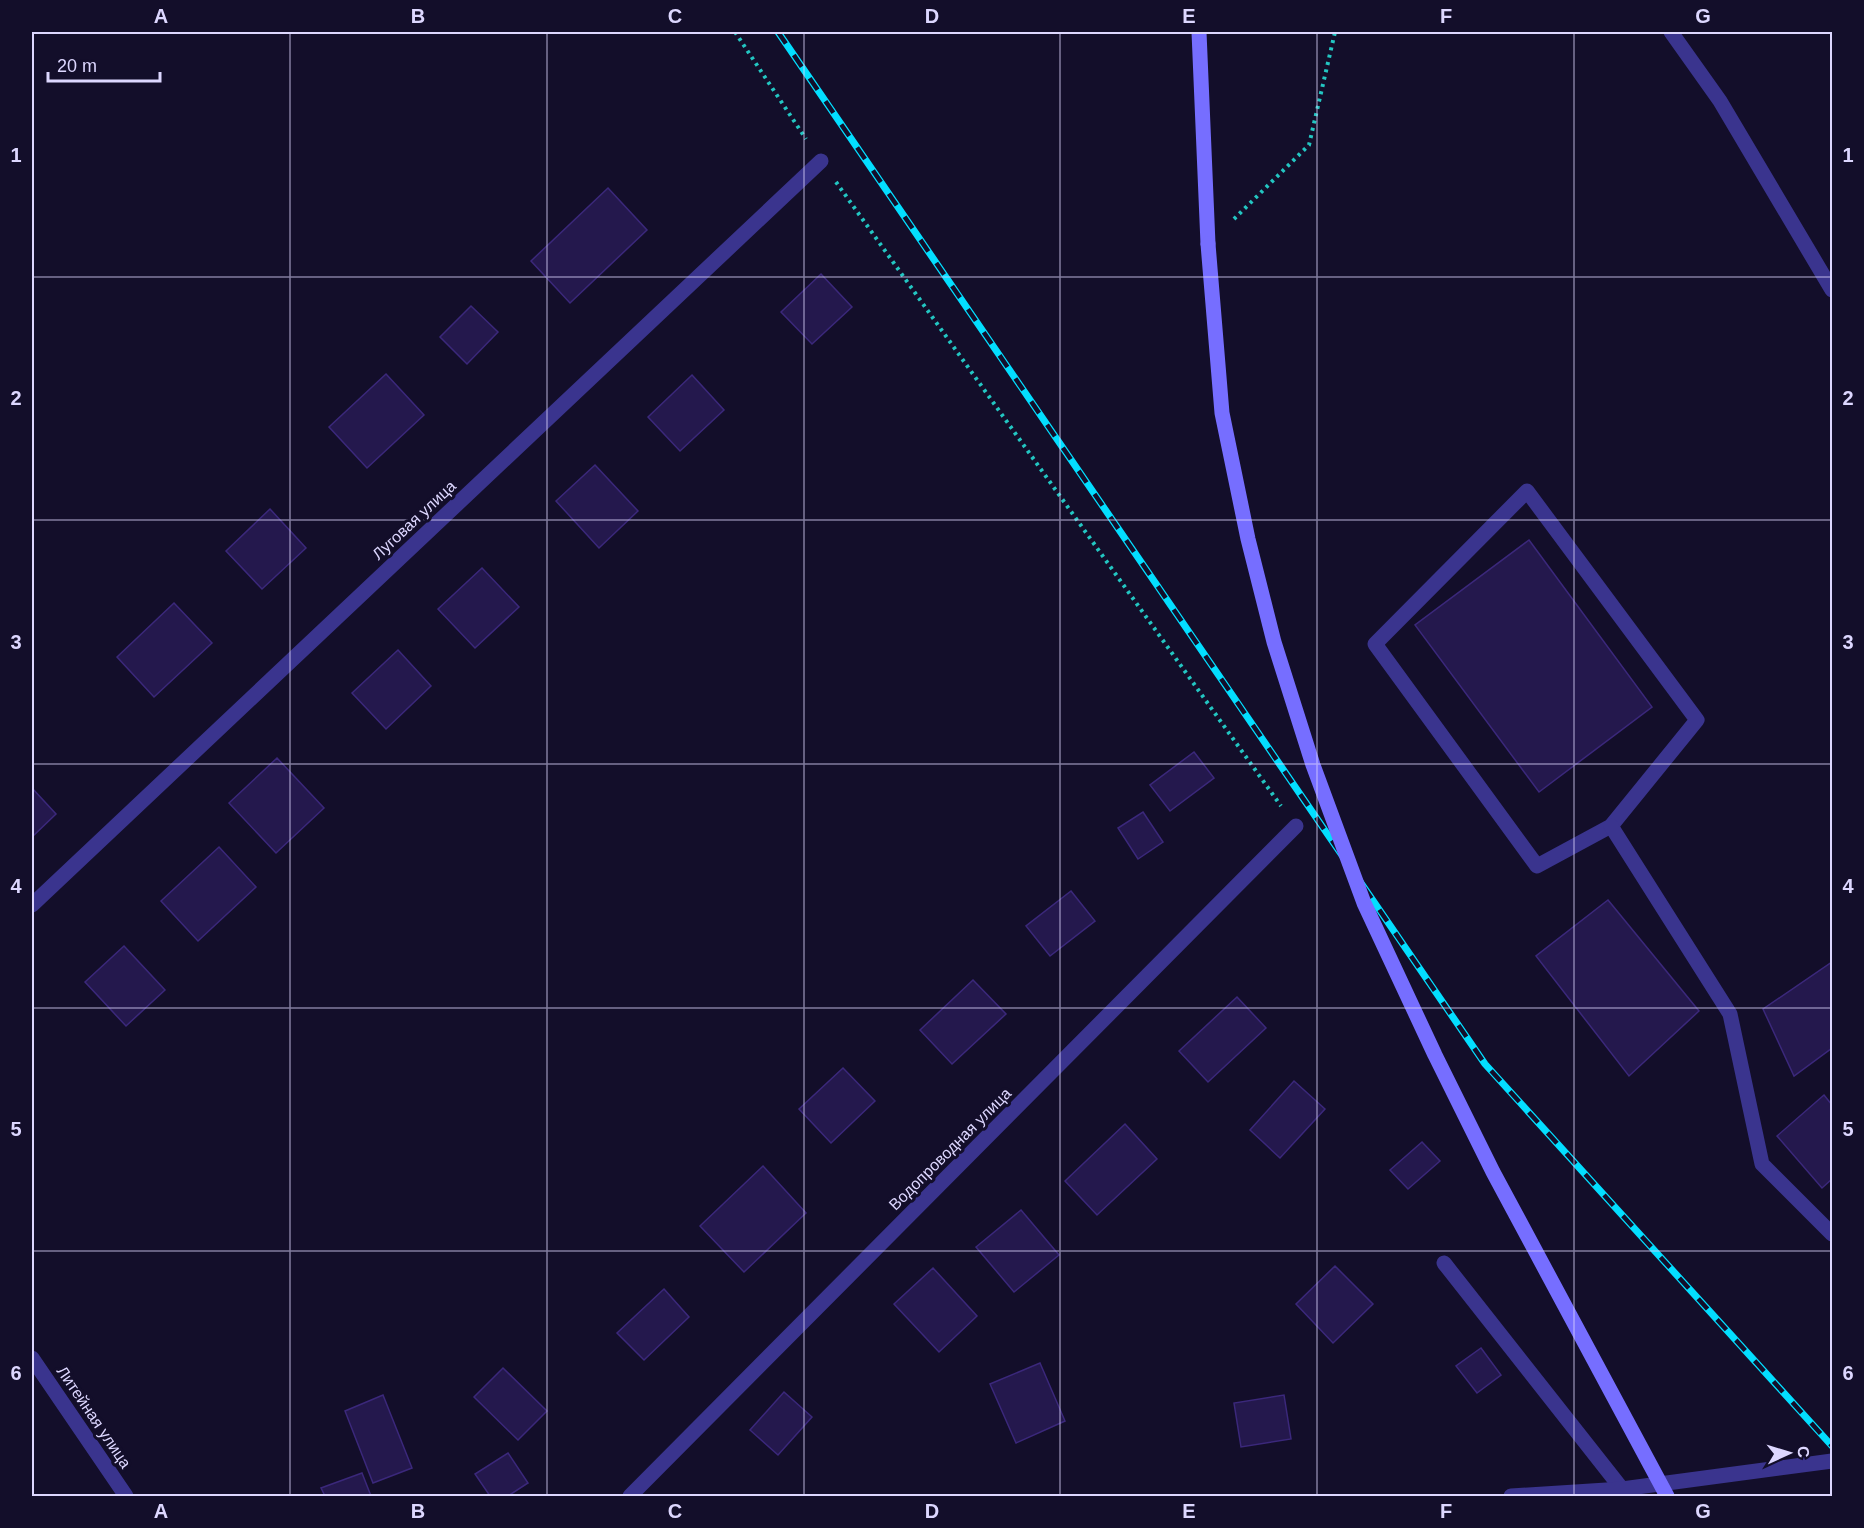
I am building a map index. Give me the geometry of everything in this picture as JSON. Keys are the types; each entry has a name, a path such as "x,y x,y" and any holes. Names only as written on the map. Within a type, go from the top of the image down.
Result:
{"main road":[{"path":"1199,32 1208,244 1222,413 1248,539 1274,642 1313,765 1364,903 1435,1055 1493,1172 1667,1497"}],"street":[{"path":"1671,32 1720,101 1833,290"},
{"name":"Луговая улица","path":"32,905 821,161"},
{"path":"1527,491 1697,720 1611,826 1537,866 1375,644 1527,491"},
{"name":"Водопроводная улица","path":"630,1497 1296,826"},
{"path":"1611,826 1730,1014 1762,1164 1833,1234"},
{"path":"1444,1263 1622,1489"},
{"name":"Литейная улица","path":"32,1358 126,1497"},
{"path":"1511,1497 1622,1489 1833,1461"}],"path":[{"path":"735,32 821,161 1296,826"},
{"path":"1208,244 1309,145 1335,32"}],"building":[{"path":"608,188 647,230 570,303 531,261"},
{"path":"821,274 852,307 812,344 781,312"},
{"path":"471,306 498,332 467,364 440,337"},
{"path":"386,374 424,415 367,468 329,427"},
{"path":"692,375 724,410 680,451 648,417"},
{"path":"595,465 638,511 599,548 556,501"},
{"path":"270,509 306,548 262,589 226,551"},
{"path":"1529,540 1652,707 1539,792 1415,625"},
{"path":"482,568 519,607 475,648 438,609"},
{"path":"174,603 212,643 154,697 117,657"},
{"path":"398,650 431,686 386,729 352,693"},
{"path":"1194,752 1214,778 1170,811 1150,785"},
{"path":"277,758 324,808 276,853 229,803"},
{"path":"32,788 56,814 32,837"},
{"path":"1143,812 1163,842 1138,859 1118,828"},
{"path":"219,847 256,887 198,941 161,901"},
{"path":"1071,891 1095,921 1050,956 1026,926"},
{"path":"1608,900 1699,1011 1629,1076 1536,956"},
{"path":"124,946 165,990 126,1026 85,982"},
{"path":"1832,962 1832,1048 1794,1076 1763,1009"},
{"path":"973,980 1006,1014 952,1064 920,1030"},
{"path":"1237,997 1266,1028 1208,1082 1179,1051"},
{"path":"843,1068 875,1101 831,1143 799,1109"},
{"path":"1294,1081 1325,1109 1280,1158 1250,1130"},
{"path":"1824,1095 1832,1105 1832,1179 1822,1188 1777,1136"},
{"path":"1125,1124 1157,1159 1097,1215 1065,1181"},
{"path":"1422,1142 1440,1161 1408,1189 1390,1170"},
{"path":"763,1166 806,1213 744,1272 700,1226"},
{"path":"1021,1210 1059,1255 1014,1292 976,1247"},
{"path":"1335,1266 1373,1304 1333,1343 1296,1304"},
{"path":"933,1268 977,1316 939,1352 894,1304"},
{"path":"664,1289 689,1317 644,1360 617,1333"},
{"path":"1481,1348 1501,1375 1477,1393 1456,1366"},
{"path":"1040,1363 1065,1421 1016,1443 990,1384"},
{"path":"503,1368 547,1411 518,1440 474,1397"},
{"path":"784,1392 812,1417 778,1455 750,1430"},
{"path":"383,1395 412,1468 373,1483 345,1411"},
{"path":"1284,1395 1291,1439 1241,1447 1234,1403"},
{"path":"508,1453 528,1483 508,1496 490,1496 475,1474"},
{"path":"362,1473 371,1496 325,1496 321,1488"}],"railway":[{"path":"778,32 1485,1064 1832,1446"}]}
